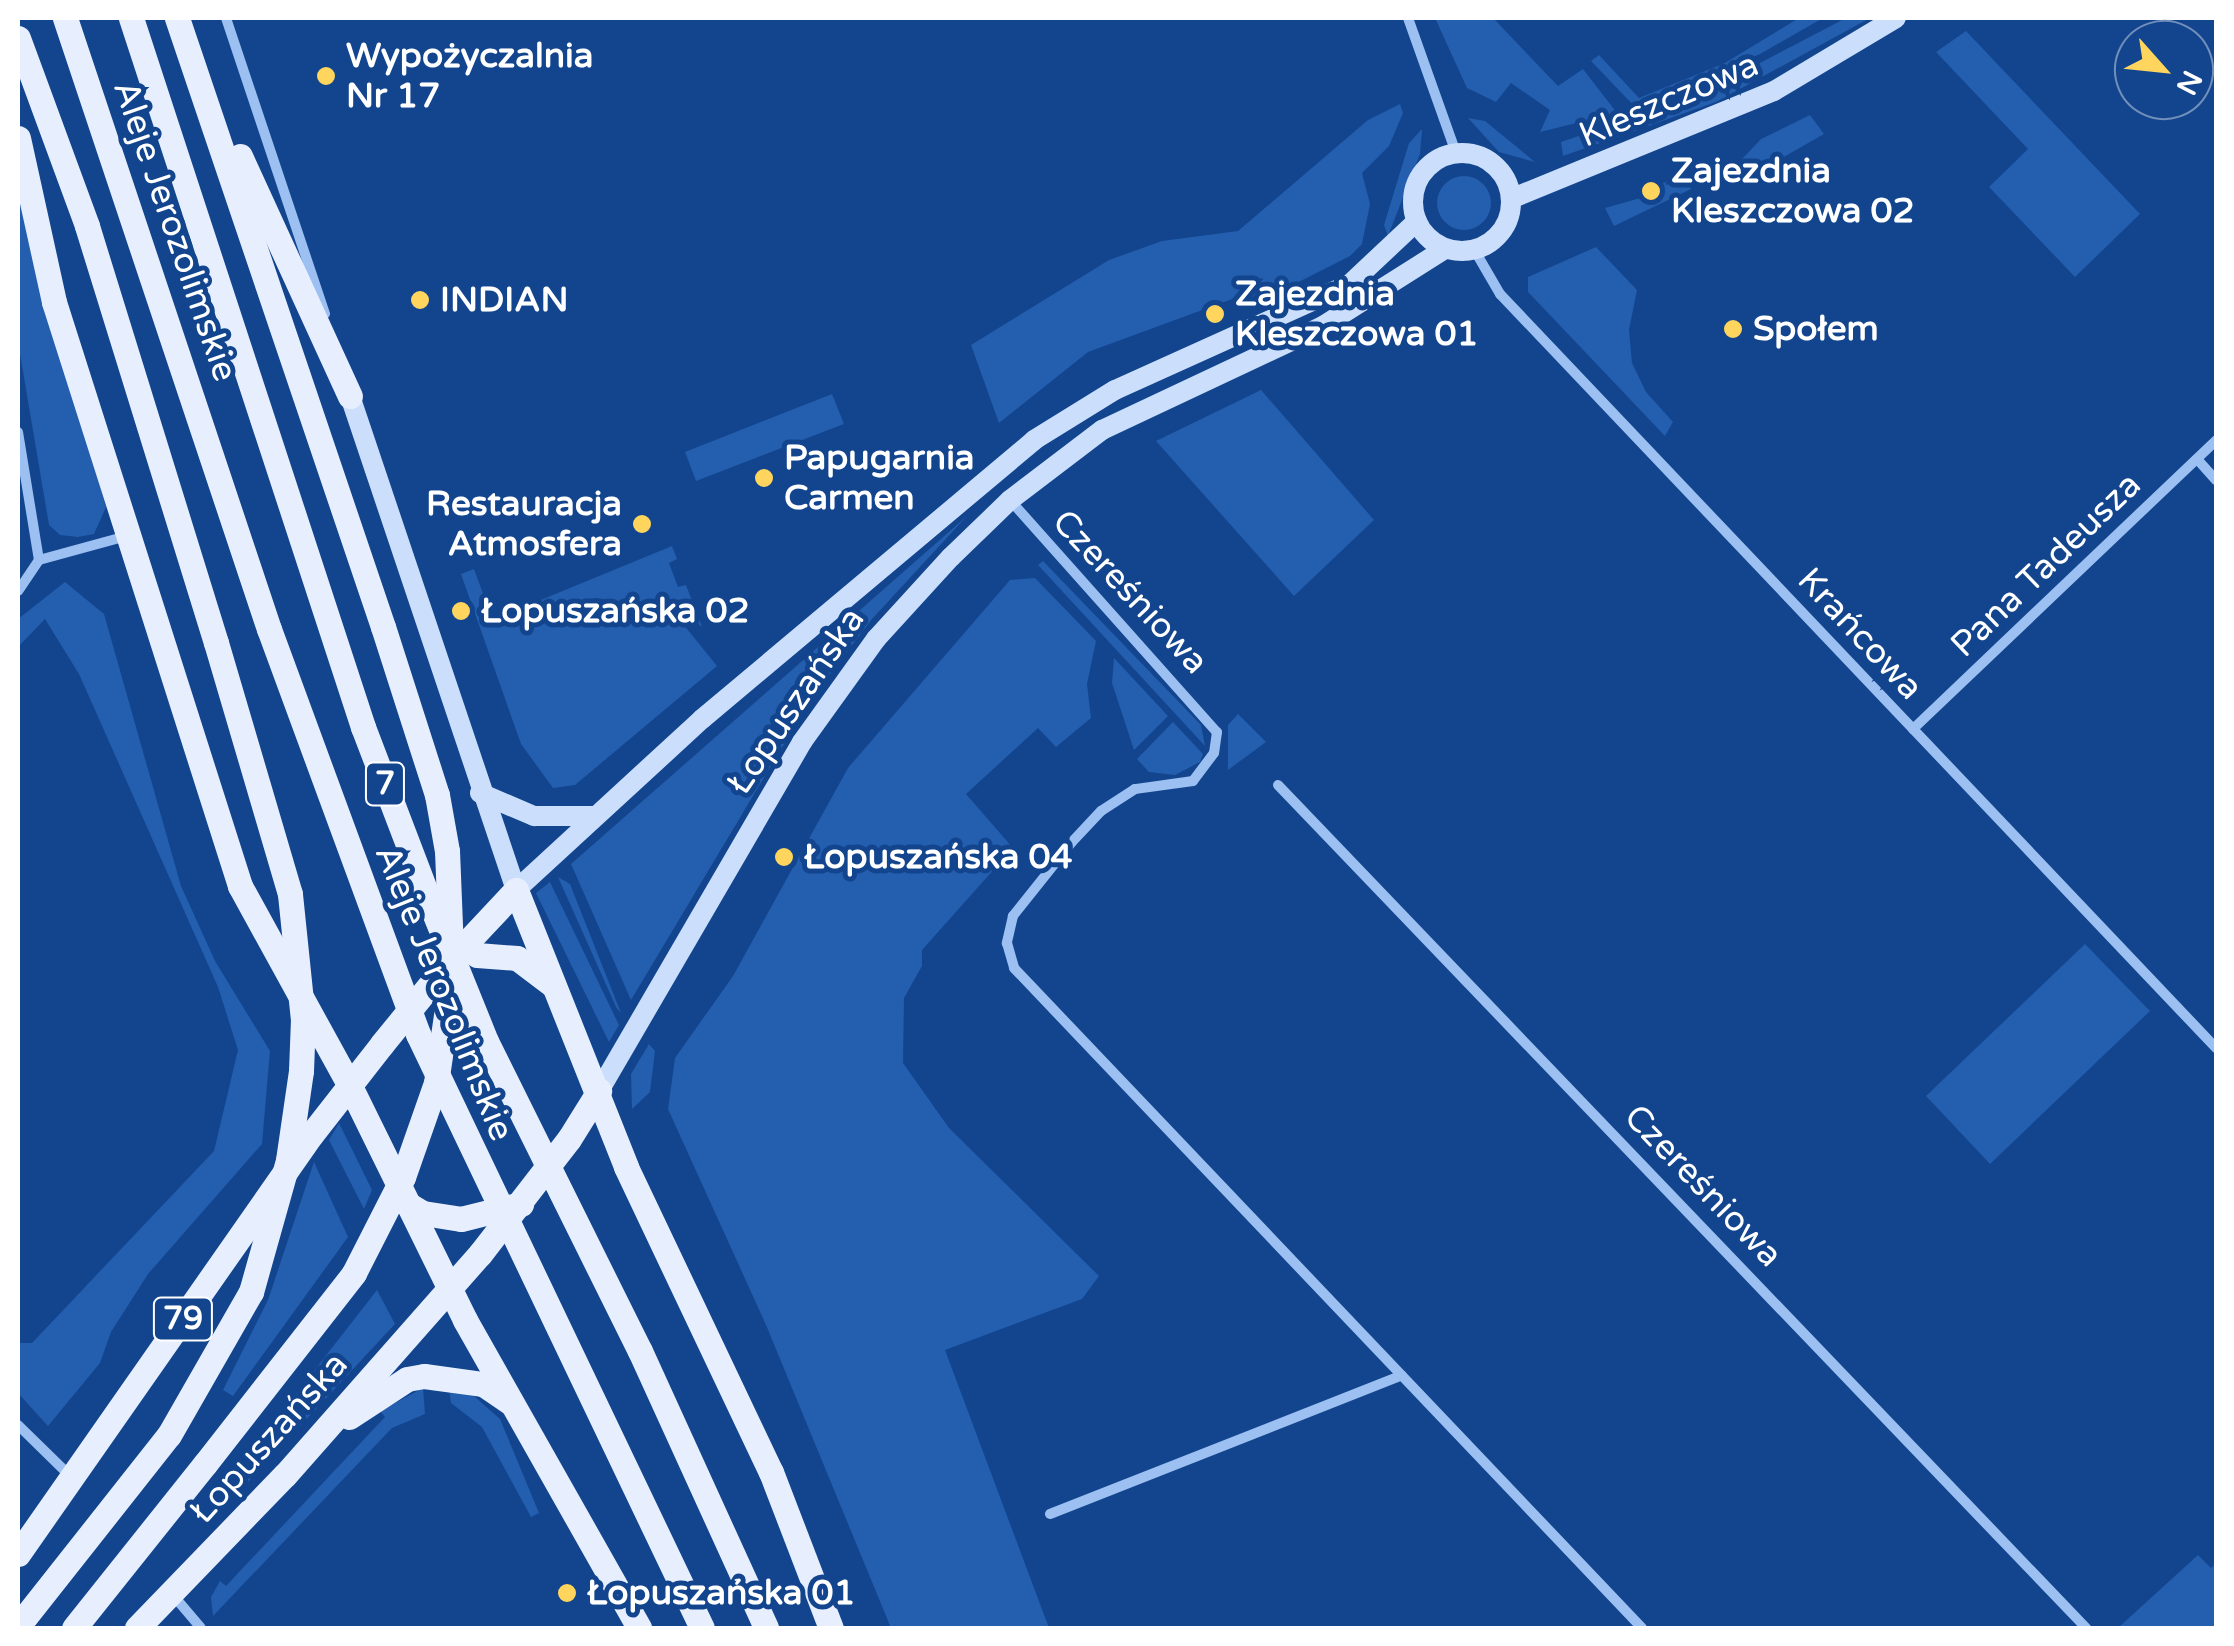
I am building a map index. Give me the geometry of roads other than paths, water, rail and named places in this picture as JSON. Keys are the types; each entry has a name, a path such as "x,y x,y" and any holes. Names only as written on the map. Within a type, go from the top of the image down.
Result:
{"main road":[{"name":"Aleje Jerozolimskie","path":"65,18 270,629 412,1018 468,1148 702,1628"},
{"name":"Aleje Jerozolimskie","path":"131,18 363,727 427,895 486,1041 640,1352 766,1628"},
{"path":"74,1628 354,1273 403,1177 436,1083 452,975 448,852 437,795 178,18"},
{"name":"Kleszczowa","path":"1513,198 1774,92 1896,18"},
{"path":"18,38 87,226 290,894 303,1020 301,1071 288,1160 251,1292 169,1435 18,1626"},
{"path":"206,96 268,212 350,396 480,793 516,890 626,1166 771,1472 831,1628"},
{"path":"18,138 54,302 133,534 240,886 349,1084 401,1200 449,1290 639,1628"},
{"path":"1456,153 1478,156 1498,168 1513,198 1503,231 1474,250 1445,249 1416,221 1414,192 1422,174 1456,153"},
{"name":"Łopuszańska","path":"516,890 594,816 1034,440 1114,390 1350,284 1416,221"},
{"name":"Łopuszańska","path":"599,1091 802,742 848,675 1010,500 1102,430 1323,326 1445,249"},
{"path":"480,793 534,816 594,816"},
{"path":"349,1084 444,967 473,947 516,890"},
{"path":"473,947 518,958 558,989"},
{"name":"79","path":"18,1554 349,1084"},
{"path":"401,1200 423,1213 461,1220 520,1204 599,1091"},
{"name":"Łopuszańska","path":"137,1628 320,1436 520,1204"},
{"path":"320,1436 392,1388 424,1376 483,1384 515,1406"}],"street":[{"path":"226,18 350,396"},
{"path":"1408,18 1456,153"},
{"name":"Krańcowa","path":"1474,250 1500,294 2216,1048"},
{"path":"18,432 39,560"},
{"name":"Pana Tadeusza","path":"1913,729 2216,440"},
{"path":"2197,460 2216,480"},
{"name":"Czereśniowa","path":"1010,500 1212,720 1214,754 1206,770 1171,789 1135,790 1101,811 1020,904 1007,934 1009,952 1030,990 1402,1375"},
{"path":"18,591 39,560 133,534"},
{"name":"Czereśniowa","path":"1278,784 2086,1628"},
{"path":"1050,1514 1402,1375 1642,1628"},
{"path":"18,1425 74,1479"},
{"path":"172,1594 201,1628"}],"place":[{"name":"Wypożyczalnia Nr 17","path":"326,76"},
{"name":"Zajezdnia Kleszczowa 02","path":"1651,191"},
{"name":"INDIAN","path":"420,300"},
{"name":"Zajezdnia Kleszczowa 01","path":"1215,314"},
{"name":"Społem","path":"1733,329"},
{"name":"Papugarnia Carmen","path":"764,478"},
{"name":"Restauracja Atmosfera","path":"642,524"},
{"name":"Łopuszańska 02","path":"461,611"},
{"name":"Łopuszańska 04","path":"784,857"},
{"name":"Łopuszańska 01","path":"567,1593"}]}
